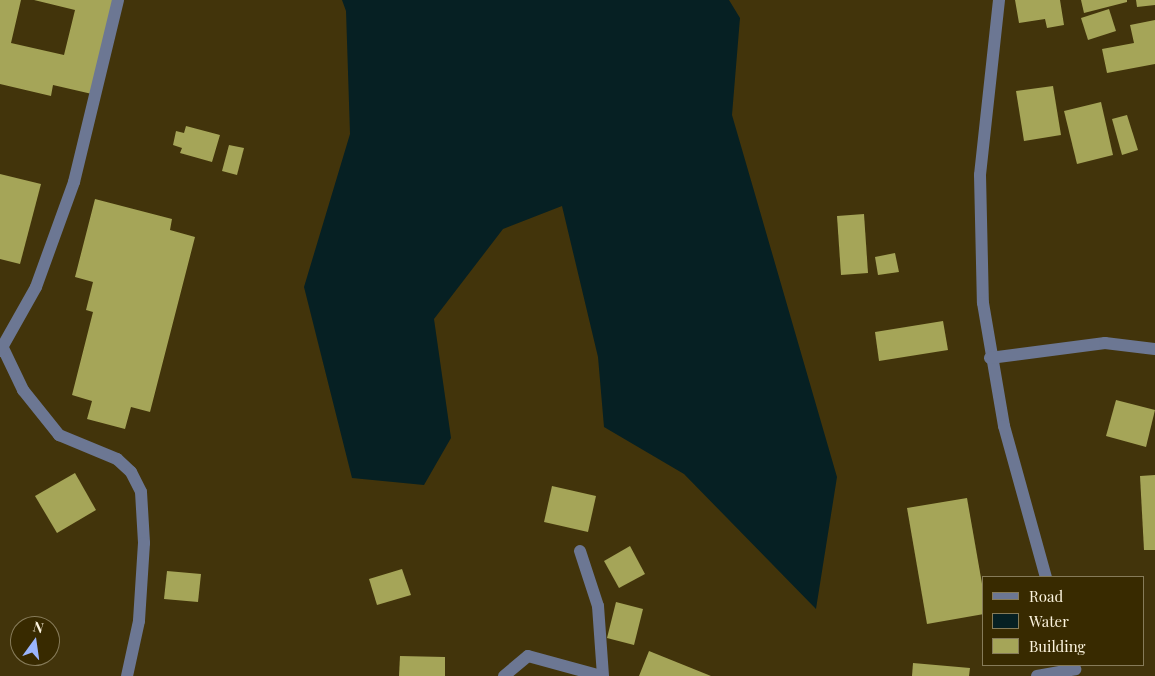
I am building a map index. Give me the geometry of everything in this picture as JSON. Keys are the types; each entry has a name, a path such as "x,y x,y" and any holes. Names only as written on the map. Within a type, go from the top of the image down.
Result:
{"street":[{"path":"118,0 74,182 36,287 2,349 23,390 59,435 117,459 131,472 141,492 144,543 139,621 127,676"},
{"path":"999,0 980,175 982,303 990,358 1004,426 1046,576"},
{"path":"990,358 1105,343 1155,349"},
{"path":"504,676 528,656 602,676 598,606 580,550"},
{"path":"1037,676 1075,670"}],"water":[{"path":"342,0 729,0 740,18 732,115 837,477 816,609 684,474 604,427 598,357 562,206 503,229 434,319 451,438 424,485 352,478 304,287 350,134 346,11"}],"building":[{"path":"0,0 21,0 11,43 64,55 75,10 34,0 114,0 92,94 53,85 51,96 0,84"},
{"path":"1015,0 1060,0 1064,25 1047,28 1045,19 1019,23"},
{"path":"1081,0 1127,0 1127,2 1084,13"},
{"path":"1136,0 1155,0 1155,5 1137,7"},
{"path":"1109,9 1116,31 1088,40 1081,18"},
{"path":"1155,20 1155,64 1107,73 1102,49 1134,43 1130,25"},
{"path":"1053,86 1061,135 1024,141 1016,91"},
{"path":"1101,102 1113,155 1077,164 1064,111"},
{"path":"1127,115 1138,150 1122,155 1112,119"},
{"path":"186,126 220,135 212,162 180,153 182,148 173,145 176,131 184,133"},
{"path":"229,145 244,148 237,175 222,171"},
{"path":"0,174 41,184 20,264 0,259"},
{"path":"95,199 172,219 170,230 195,237 150,412 131,407 125,429 87,419 92,401 72,395 93,312 86,310 93,282 75,277"},
{"path":"864,214 868,273 841,275 837,216"},
{"path":"895,253 899,272 878,275 875,257"},
{"path":"943,321 948,350 879,361 875,332"},
{"path":"1116,400 1155,410 1146,447 1106,436"},
{"path":"75,473 96,510 57,533 35,496"},
{"path":"1155,475 1155,550 1144,550 1140,476"},
{"path":"552,486 596,496 588,532 544,522"},
{"path":"967,498 982,584 982,614 927,624 907,508"},
{"path":"630,546 645,574 619,588 604,561"},
{"path":"402,569 411,595 377,605 369,579"},
{"path":"167,571 201,574 198,602 164,599"},
{"path":"616,602 643,609 634,645 607,638"},
{"path":"649,651 711,676 639,676"},
{"path":"400,656 445,657 445,676 399,676"},
{"path":"913,663 970,668 969,676 912,676"}]}
